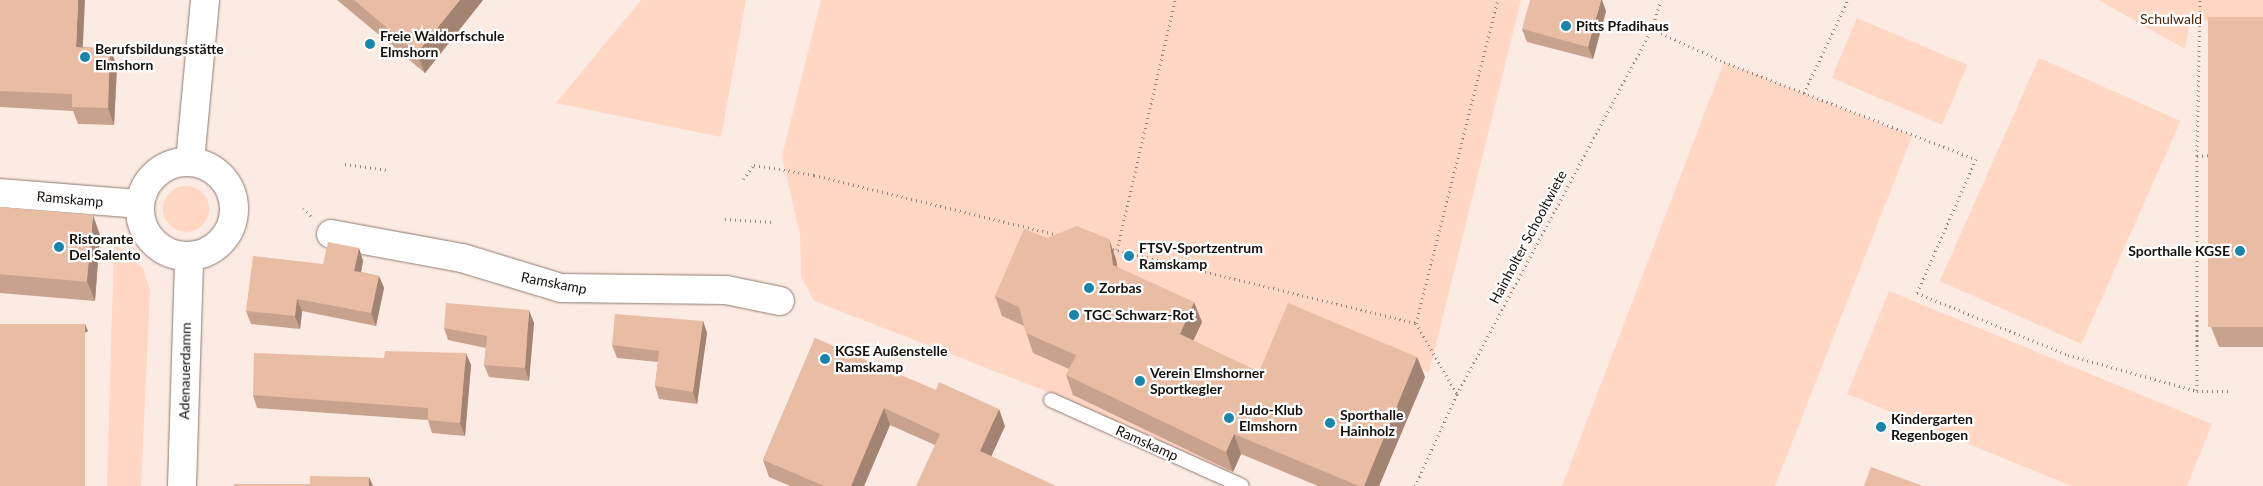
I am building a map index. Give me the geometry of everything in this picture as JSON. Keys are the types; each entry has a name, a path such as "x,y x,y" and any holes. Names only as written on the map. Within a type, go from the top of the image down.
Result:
{"street":[{"path":"190,162 205,0"},
{"path":"190,162 218,173 234,199 235,214 220,244 189,257 158,247 141,220 140,204 152,178 176,163 190,162"},
{"name":"Ramskamp","path":"0,193 140,204"},
{"name":"Ramskamp","path":"331,234 462,258 561,288 726,290 780,301"},
{"name":"Adenauerdamm","path":"182,486 189,257"}],"lane":[{"name":"Ramskamp","path":"1051,400 1242,486"}],"path":[{"path":"1117,250 1175,0"},
{"path":"1457,394 1416,323 1498,0"},
{"name":"Hainholter Schooltwiete","path":"1415,486 1457,394 1652,29 1662,0"},
{"path":"1804,93 1848,0"},
{"path":"2198,391 2196,50 2201,28 2200,0"},
{"path":"2201,28 2210,28"},
{"path":"1652,29 1804,93 1976,159 1917,293 2068,355 2198,391 2232,391"},
{"path":"2197,156 2216,155"},
{"path":"345,164 388,170"},
{"path":"743,179 754,165 814,175 1060,236"},
{"path":"725,218 773,222"},
{"path":"1098,245 1416,323"}],"green space":[{"path":"641,0 746,0 721,137 556,103"},
{"name":"FTSV-Sportzentrum Ramskamp","path":"821,0 1521,0 1429,372 1294,310 1227,476 1056,395 814,301 801,277 800,235 782,156"},
{"name":"Schulwald","path":"2098,0 2263,0 2263,19 2190,21 2185,49"},
{"path":"1857,18 1967,65 1942,125 1832,78"},
{"path":"2039,58 2181,121 2081,344 1940,281"},
{"path":"1724,62 1912,136 1775,486 1562,486"},
{"path":"186,186 199,190 205,196 209,209 205,222 199,228 186,232 173,228 167,222 163,209 167,196 173,190"},
{"path":"114,243 143,268 150,291 141,486 107,486"},
{"path":"1889,291 2212,424 2187,486 2071,486 1847,394"}],"building":[{"path":"0,0 78,0 76,47 110,49 108,108 72,107 72,94 0,91"},
{"path":"354,0 460,0 417,53"},
{"name":"Pitts Pfadihaus","path":"1530,0 1601,0 1588,47 1522,29"},
{"name":"Sporthalle KGSE","path":"2208,17 2263,17 2263,327 2208,327"},
{"path":"0,207 93,215 87,282 0,274"},
{"path":"1077,226 1109,239 1113,265 1194,302 1180,334 1259,372 1288,303 1417,357 1364,486 1359,486 1234,434 1226,452 1066,375 1076,355 1026,333 1019,307 995,296 1024,229 1047,238"},
{"path":"328,242 359,248 354,271 379,276 371,313 297,299 295,316 246,311 253,256 323,264"},
{"path":"446,303 529,310 525,368 484,365 487,336 444,328"},
{"path":"615,314 703,321 693,392 655,386 659,351 612,345"},
{"path":"0,324 85,324 85,486 0,486"},
{"path":"815,338 936,390 939,382 999,409 980,451 1056,486 916,486 940,434 884,408 851,486 824,486 763,460"},
{"path":"385,351 466,353 460,423 428,420 428,408 253,395 254,353 384,358"},
{"path":"1871,467 1923,486 1864,486"},
{"path":"310,476 369,477 369,486 234,486 234,484 310,484"}],"place":[{"name":"Pitts Pfadihaus","path":"1566,26"},
{"name":"Freie Waldorfschule Elmshorn","path":"370,44"},
{"name":"Berufsbildungsstätte Elmshorn","path":"85,57"},
{"name":"Ristorante Del Salento","path":"59,247"},
{"name":"Sporthalle KGSE","path":"2240,251"},
{"name":"FTSV-Sportzentrum Ramskamp","path":"1129,256"},
{"name":"Zorbas","path":"1089,288"},
{"name":"TGC Schwarz-Rot","path":"1074,315"},
{"name":"KGSE Außenstelle Ramskamp","path":"825,359"},
{"name":"Verein Elmshorner Sportkegler","path":"1140,381"},
{"name":"Judo-Klub Elmshorn","path":"1229,418"},
{"name":"Sporthalle Hainholz","path":"1330,423"},
{"name":"Kindergarten Regenbogen","path":"1881,427"}]}
